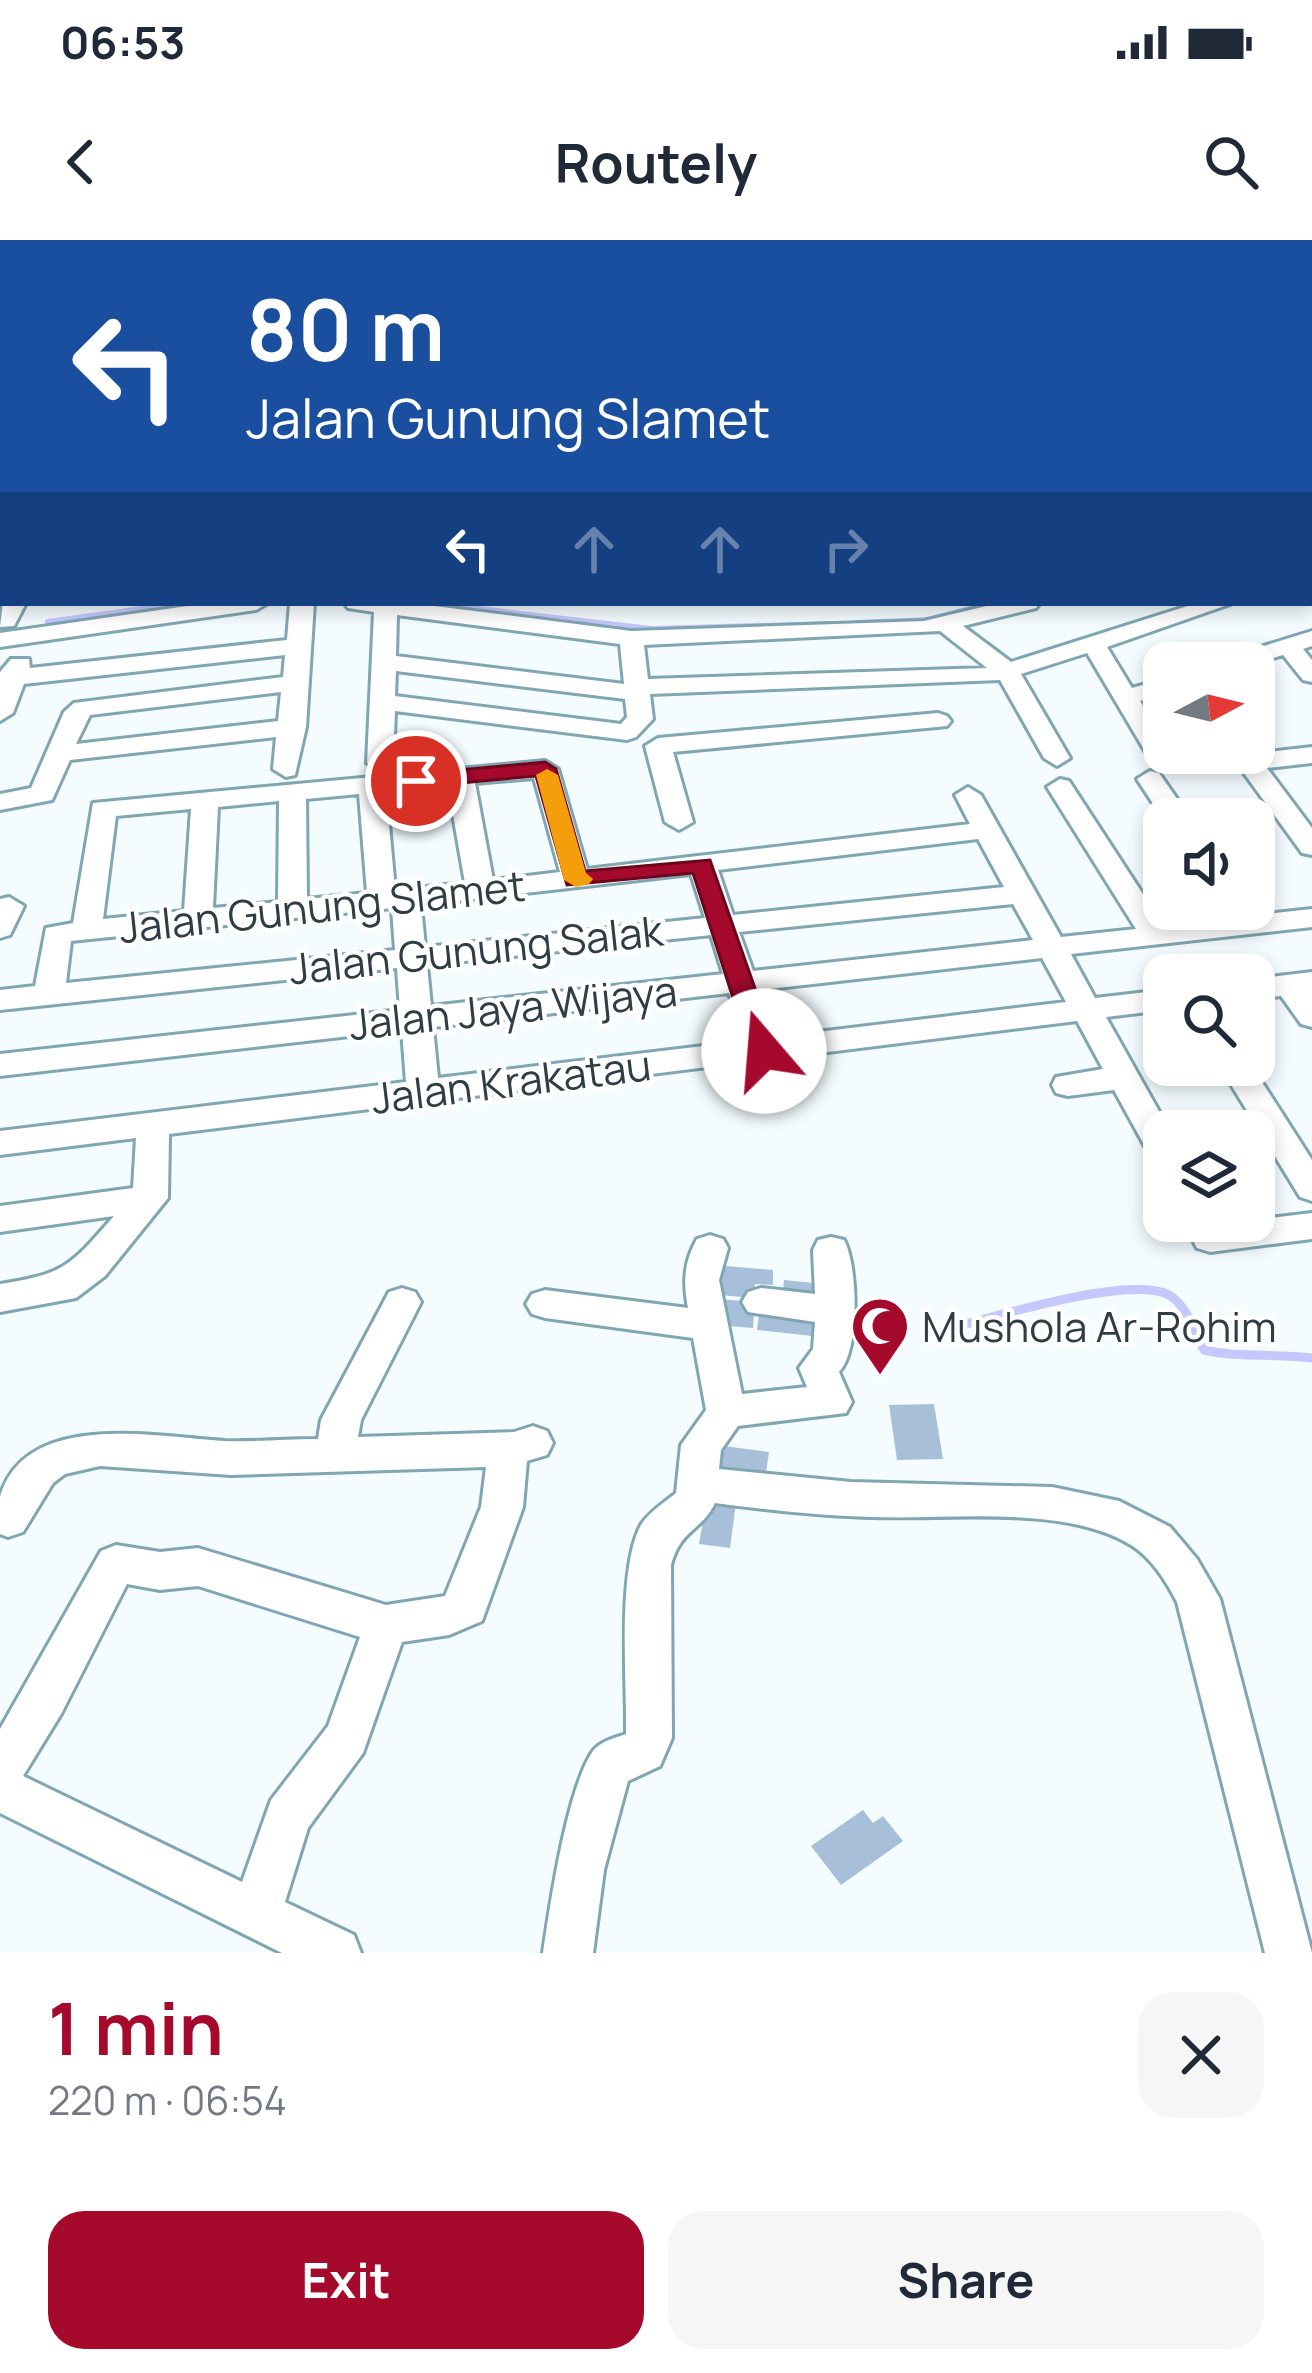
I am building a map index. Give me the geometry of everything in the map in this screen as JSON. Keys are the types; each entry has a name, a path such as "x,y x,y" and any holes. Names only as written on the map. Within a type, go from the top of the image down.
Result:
{"street":[{"path":"14,623 117,606"},
{"path":"14,623 220,606"},
{"path":"293,910 290,760 302,606"},
{"path":"378,606 631,638 1007,606"},
{"path":"514,606 591,611 654,625 837,610 912,615"},
{"path":"383,662 637,690 1007,671 1211,606"},
{"path":"386,607 376,774 394,900 411,956 423,1091"},
{"path":"952,614 1007,671 1058,773 1156,937"},
{"path":"912,615 921,676 950,750"},
{"path":"0,713 8,677 28,645 14,623"},
{"path":"383,702 620,733 638,726 631,638"},
{"path":"1091,642 1129,698 1169,798"},
{"path":"1300,642 1312,675"},
{"path":"8,677 298,646"},
{"path":"0,802 43,794 77,712 83,708 296,683"},
{"path":"1129,698 1143,693"},
{"path":"679,822 658,746 938,721"},
{"path":"1275,749 1312,755"},
{"path":"63,752 290,760 376,774 460,776 545,769 576,880"},
{"path":"49,995 57,934 87,930 103,808 205,800 290,760"},
{"path":"1271,774 1312,848"},
{"path":"460,776 481,890"},
{"path":"968,795 1143,1111"},
{"path":"198,919 205,800"},
{"name":"Jalan Gunung Slamet","path":"87,930 576,880 987,830"},
{"path":"702,865 764,1051"},
{"name":"Jalan Gunung Salak","path":"0,1000 1023,894"},
{"name":"Jalan Jaya Wijaya","path":"1275,917 1312,918"},
{"name":"Jalan Jaya Wijaya","path":"0,1065 1186,930"},
{"path":"1301,984 1312,1017"},
{"name":"Jalan Krakatau","path":"0,1143 1143,1002"},
{"path":"1068,1085 1125,1077"},
{"path":"1247,1086 1312,1188"},
{"path":"0,1298 51,1292 76,1282 150,1198 153,1124"},
{"path":"0,1219 150,1198"},
{"path":"1275,1231 1312,1226"},
{"path":"710,1248 701,1280 726,1413"},
{"path":"568,1953 580,1870 608,1768 644,1750 649,1738 650,1565 659,1532 673,1516 692,1509 701,1445 726,1413 764,1405 832,1402 818,1367 832,1354 831,1250"},
{"path":"335,1452 341,1420 402,1302"},
{"path":"761,1302 835,1310"},
{"path":"545,1304 710,1326"},
{"path":"0,1770 45,1700 116,1564 160,1571 198,1567 386,1624 448,1615 467,1606 502,1507 508,1451 524,1446 231,1458 145,1450 70,1454 39,1471 8,1519"},
{"path":"698,1484 968,1504 1022,1502 1109,1516 1148,1534 1185,1574 1206,1622 1290,1953"},
{"path":"256,1915 288,1816 347,1738 386,1624"},
{"path":"0,1790 336,1953"}],"building":[{"path":"714,1265 773,1270 773,1285 755,1284 754,1298 719,1295 720,1285 713,1284"},
{"path":"784,1280 833,1285 831,1306 782,1301"},
{"path":"718,1299 755,1302 753,1328 715,1325"},
{"path":"768,1306 832,1312 830,1338 757,1330 759,1315 767,1316"},
{"path":"934,1404 943,1459 897,1460 889,1405"},
{"path":"716,1445 769,1452 765,1480 710,1481"},
{"path":"708,1492 737,1496 730,1548 699,1544"},
{"path":"863,1810 873,1823 883,1816 903,1841 841,1885 811,1846"}],"waterway":[{"path":"48,622 163,606"},
{"path":"453,606 651,629 829,624"},
{"path":"855,623 928,620 982,606"},
{"path":"941,1331 1092,1294 1150,1290 1169,1295 1181,1305 1204,1350 1312,1358"}],"slow traffic":[{"path":"547,775 576,880 581,879"}],"place":[{"name":"Mushola Ar-Rohim","path":"880,1377"}],"route":[{"path":"416,781 545,769 576,880 702,865 764,1051"}]}
